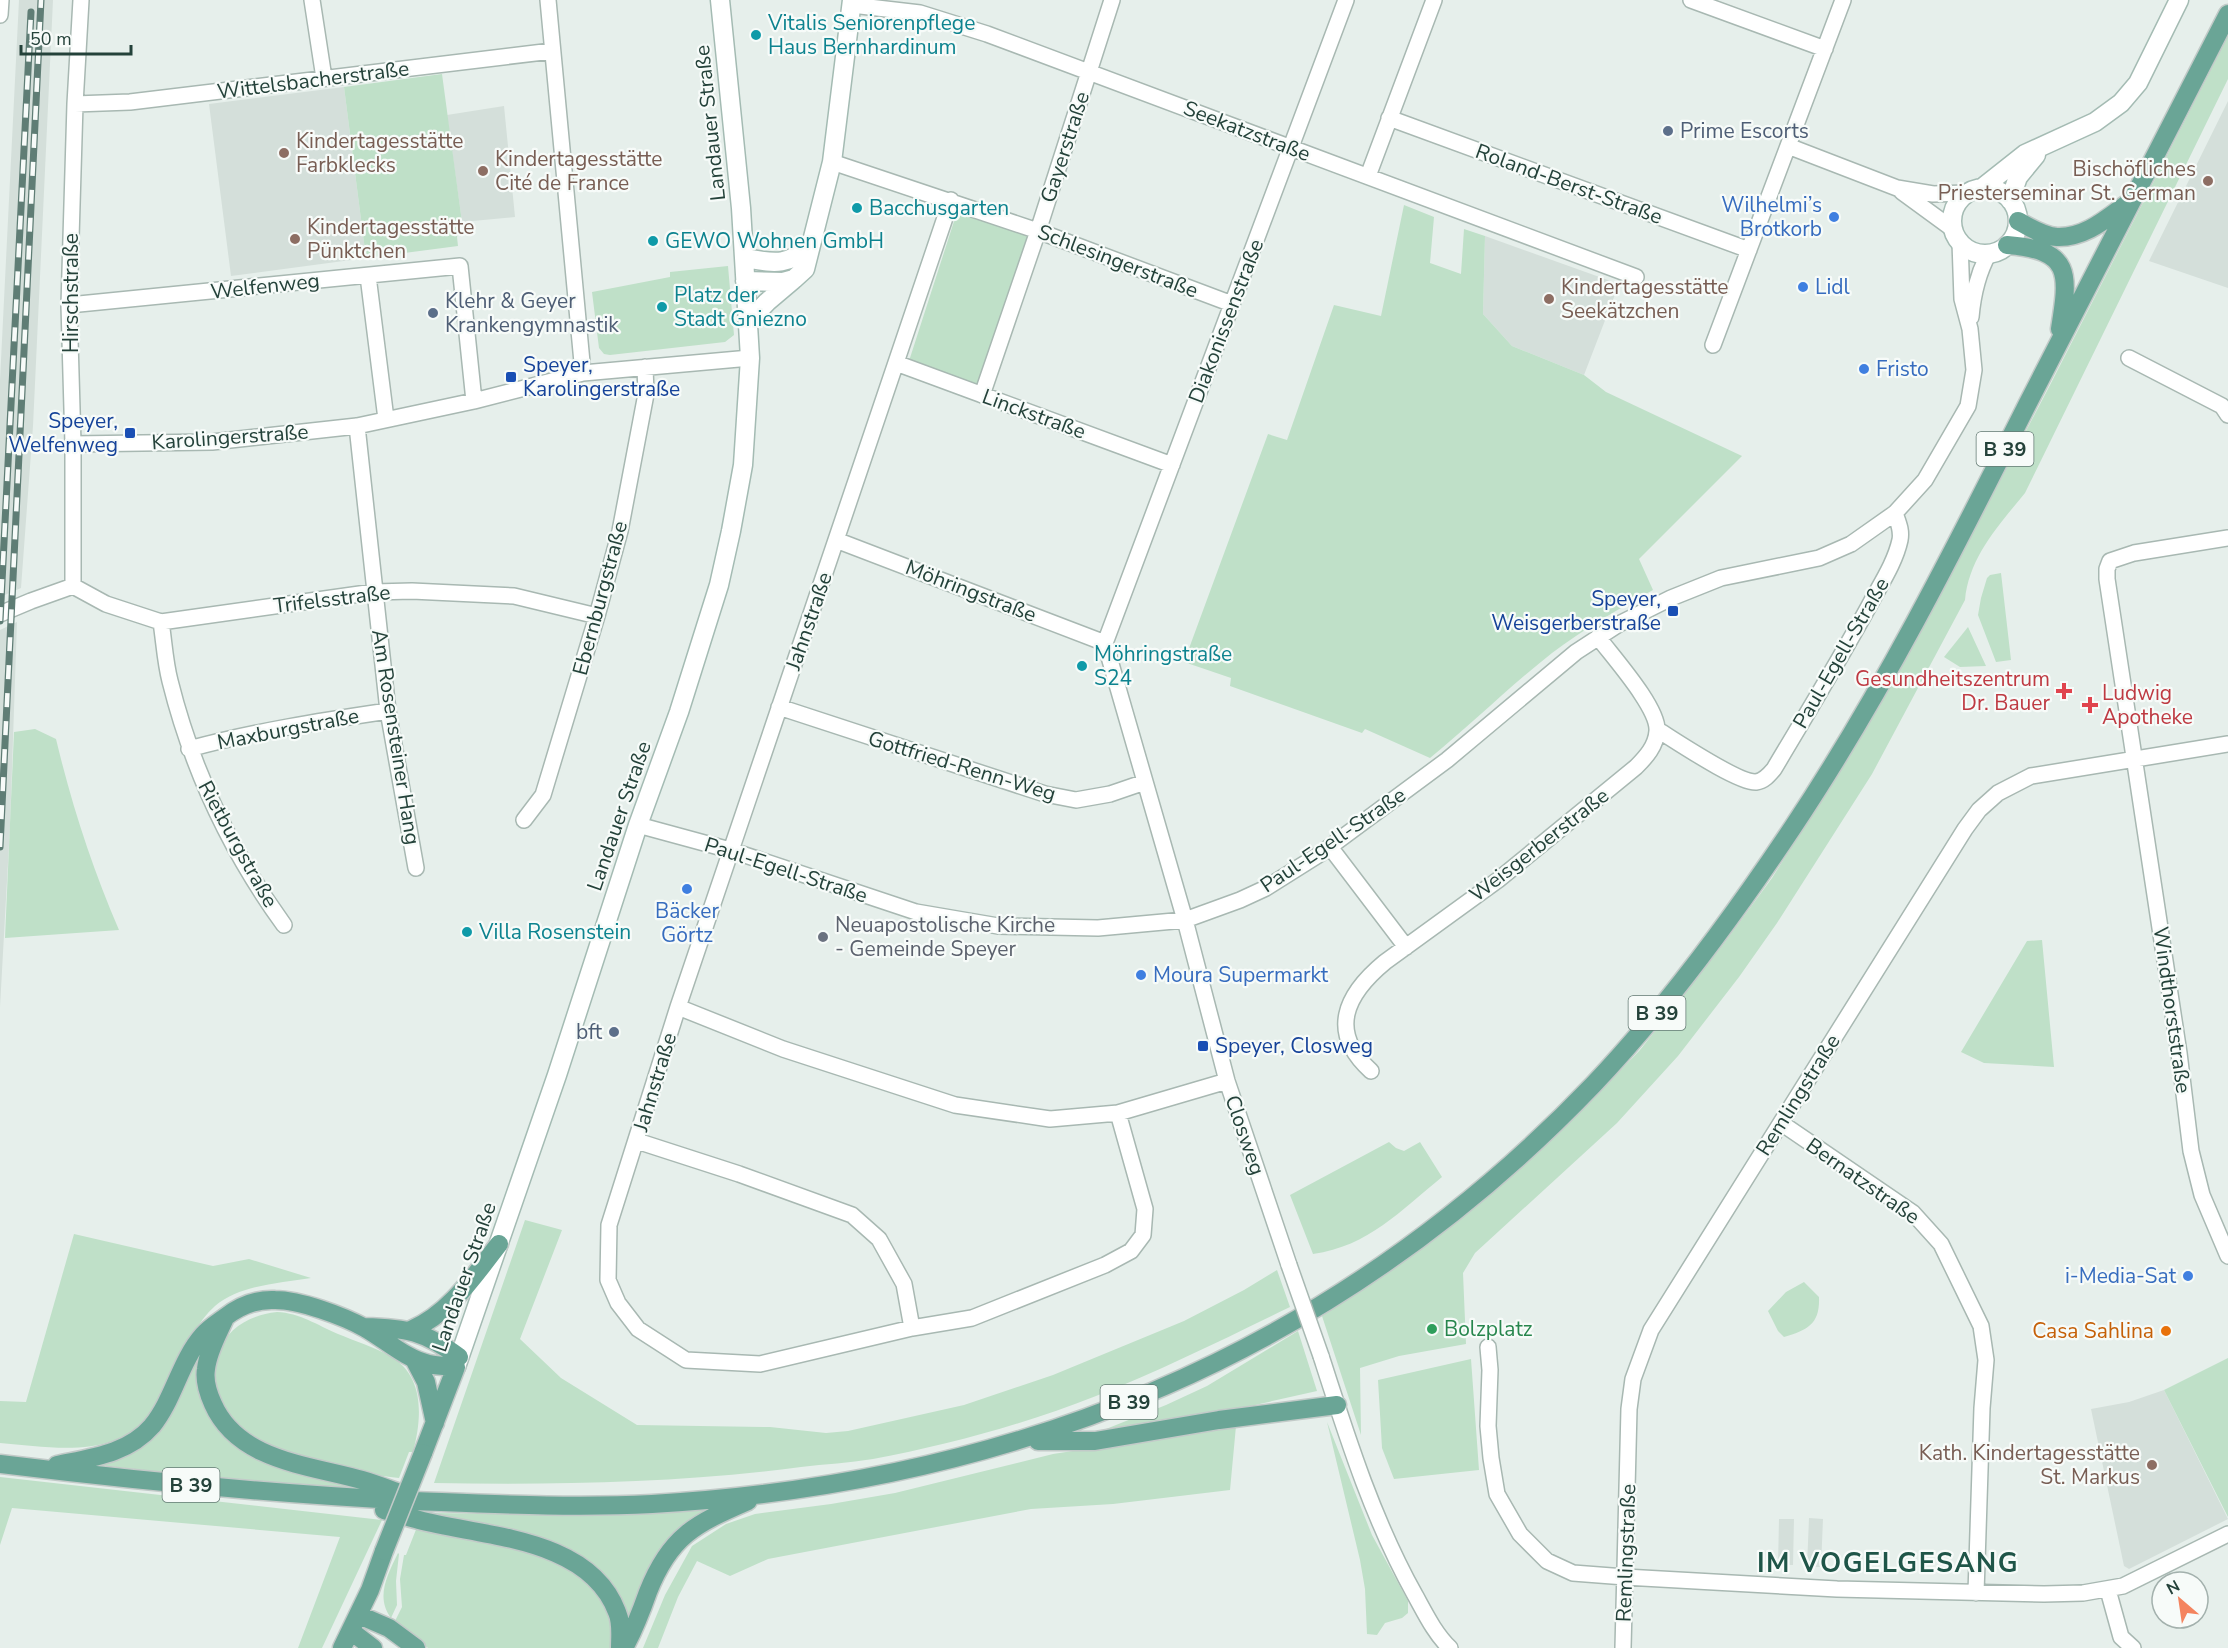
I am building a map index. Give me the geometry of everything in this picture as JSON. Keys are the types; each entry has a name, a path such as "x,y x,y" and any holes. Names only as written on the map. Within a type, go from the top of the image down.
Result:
{"main road":[{"name":"Landauer Straße","path":"342,1648 355,1623 458,1362 557,1075 638,825 679,712 719,585 743,465 750,358 741,207 720,0"},
{"name":"Paul-Egell-Straße","path":"1957,236 1952,222 1956,206 1974,191 2025,154 2095,122 2121,103 2138,82 2179,0"},
{"path":"748,322 805,269 832,162 852,2"},
{"name":"B 39","path":"0,1464 266,1492 474,1504 667,1503 765,1494 898,1473 970,1456 1090,1418 1192,1375 1258,1341 1328,1300 1392,1258 1470,1199 1514,1161 1594,1083 1656,1014 1716,938 1797,822 1859,720 1919,613 2228,14"},
{"name":"Paul-Egell-Straße","path":"2010,200 2018,177 2030,160 2052,140"},
{"path":"1957,236 1976,252 1989,253 2007,245 2015,234 2018,221 2010,200 1998,190 1974,191"},
{"path":"2018,221 2056,237 2077,234 2092,229 2132,200"},
{"path":"744,258 784,262 801,255 811,245"},
{"path":"2007,245 2035,248 2046,252 2059,263 2063,270 2067,290 2057,346"},
{"path":"745,281 783,282 794,279"},
{"path":"411,1330 438,1316 499,1244"},
{"path":"38,1468 112,1452 139,1437 152,1426 162,1411 204,1334 226,1316 252,1302 277,1300 314,1308 364,1327 414,1359 428,1364 458,1362"},
{"path":"226,1316 208,1356 205,1371 206,1386 217,1414 238,1438 287,1462 362,1480 421,1501"},
{"path":"364,1327 411,1330 439,1342 458,1362"},
{"path":"414,1359 426,1382 435,1425"},
{"path":"1021,1441 1095,1441 1219,1420 1337,1405"},
{"path":"622,1648 635,1629 662,1562 674,1544 695,1526 765,1494"},
{"path":"345,1498 420,1521 483,1531 566,1558 597,1581 610,1598 618,1613 622,1648"},
{"path":"355,1623 373,1648"},
{"path":"355,1623 389,1628 416,1648"}],"street":[{"path":"0,15 1,0"},
{"name":"Hirschstraße","path":"73,586 73,444 69,305 75,104 81,0"},
{"path":"312,0 324,78"},
{"path":"548,0 583,373"},
{"name":"Gayerstraße","path":"982,395 1038,231 1112,0"},
{"name":"Diakonissenstraße","path":"1105,643 1346,0"},
{"path":"1368,176 1434,0"},
{"path":"1691,0 1825,49"},
{"path":"1713,345 1843,0"},
{"name":"Seekatzstraße","path":"852,2 920,13 950,21 1636,277"},
{"name":"Wittelsbacherstraße","path":"75,104 130,102 552,51"},
{"name":"Roland-Berst-Straße","path":"1389,118 1749,250"},
{"path":"1788,146 1897,188 1933,194 1974,191"},
{"name":"Schlesingerstraße","path":"832,162 951,200 1232,304"},
{"path":"1897,188 1957,236"},
{"name":"Jahnstraße","path":"951,200 678,1007 609,1225 608,1280 618,1304 638,1329 687,1360 760,1364 912,1328 972,1317 1105,1264 1131,1251 1143,1235 1145,1209 1118,1113"},
{"name":"Paul-Egell-Straße","path":"638,825 730,850 916,912 998,926 1098,928 1185,920 1266,888 1330,847 1447,760 1560,664 1598,637 1646,610 1713,581 1819,558 1851,544 1894,513 1925,480 1968,406 1974,370 1970,329 1962,299 1957,236"},
{"name":"Paul-Egell-Straße","path":"1970,329 1975,288 1989,253"},
{"name":"Welfenweg","path":"69,305 460,266 474,401"},
{"path":"368,276 386,419"},
{"name":"Karolingerstraße","path":"73,444 212,442 357,426 474,401 583,373 750,358"},
{"path":"2129,358 2222,406 2228,415"},
{"name":"Linckstraße","path":"896,363 1172,465"},
{"name":"Ebernburgstraße","path":"524,820 543,795 620,531 646,394 645,367"},
{"name":"Am Rosensteiner Hang","path":"357,426 388,711 416,868"},
{"name":"Paul-Egell-Straße","path":"1658,730 1740,778 1757,782 1765,779 1774,769 1844,651 1888,571 1898,548 1900,536 1900,525 1894,513"},
{"name":"Windthorststraße","path":"2228,538 2134,553 2110,561 2107,579 2179,1053 2191,1151 2202,1195 2228,1256"},
{"name":"Möhringstraße","path":"836,540 1105,643"},
{"path":"0,614 73,586"},
{"name":"Trifelsstraße","path":"73,586 106,604 161,622 374,592 412,591 514,596 597,616"},
{"name":"Rietburgstraße","path":"161,622 169,678 189,749 227,834 284,925"},
{"path":"1598,637 1643,697 1653,713 1658,730"},
{"name":"Closweg","path":"1105,643 1185,920 1227,1081 1352,1453 1401,1571 1442,1641 1450,1648"},
{"name":"Gottfried-Renn-Weg","path":"779,707 1045,794 1076,800 1110,794 1145,782"},
{"name":"Maxburgstraße","path":"189,749 292,725 388,711"},
{"name":"Weisgerberstraße","path":"1371,1071 1356,1057 1346,1032 1347,1013 1357,991 1370,975 1498,880 1623,779 1651,750 1658,730"},
{"name":"Remlingstraße","path":"1623,1648 1629,1409 1633,1379 1655,1322 1959,838 1979,810 1998,793 2031,776 2228,744"},
{"path":"1330,847 1406,947"},
{"path":"678,1007 783,1049 955,1106 1050,1119 1118,1113 1227,1081"},
{"name":"Bernatzstraße","path":"1781,1123 1913,1212 1925,1224 1941,1244 1981,1326 1986,1360 1982,1408 1976,1593"},
{"path":"637,1141 739,1174 852,1215 879,1239 904,1284 912,1328"},
{"path":"1488,1347 1490,1370 1488,1426 1497,1494 1520,1534 1547,1561 1573,1572 1838,1589 2044,1594 2108,1590 2123,1586 2228,1534"},
{"path":"2108,1590 2121,1637 2133,1648"}],"shaded area":[{"path":"19,0 53,0 33,426 21,588 0,597 0,380"},
{"name":"Kindertagesstätte Farbklecks","path":"344,87 366,258 231,276 209,104"},
{"name":"Bischöfliches Priesterseminar St. German","path":"2228,101 2228,288 2149,261"},
{"name":"Kindertagesstätte Cité de France","path":"504,106 515,217 462,222 447,115"},
{"name":"Kindertagesstätte Seekätzchen","path":"1485,236 1619,284 1584,375 1512,346 1483,314"},
{"path":"17,622 10,826 0,1007 0,630"},
{"name":"Kath. Kindertagesstätte St. Markus","path":"2164,1390 2228,1519 2129,1569 2124,1566 2091,1409 2129,1402"},
{"path":"1809,1518 1823,1519 1821,1567 1807,1567"},
{"path":"1779,1519 1794,1519 1793,1565 1778,1565"}],"green space":[{"path":"2228,36 2228,79 2025,493 1979,556 1972,570 1965,600 1872,774 1777,923 1678,1056 1617,1123 1475,1253 1463,1273 1466,1344 1399,1356 1360,1368 1361,1435 1322,1316 1385,1274 1465,1215 1588,1104 1640,1050 1772,878 1855,746 1941,593"},
{"path":"442,74 462,222 457,237 458,246 366,258 344,87"},
{"path":"1404,205 1434,217 1430,263 1461,274 1464,229 1485,236 1483,314 1512,346 1584,375 1606,392 1742,456 1639,559 1653,590 1601,620 1552,653 1430,758 1365,729 1362,733 1230,686 1231,678 1184,662 1268,434 1287,440 1334,305 1381,316"},
{"path":"958,209 1030,234 976,388 909,361"},
{"name":"Platz der Stadt Gniezno","path":"728,266 734,335 725,342 610,355 604,354 599,348 592,292 670,277 670,272"},
{"path":"2001,573 2011,660 1996,662 1978,615 1987,578 1990,575"},
{"path":"1968,627 1986,666 1960,667 1944,657"},
{"path":"35,729 56,739 83,836 119,930 5,938 14,732"},
{"path":"2042,940 2054,1067 1984,1063 1961,1052 2027,941"},
{"path":"1389,1142 1404,1151 1420,1142 1442,1177 1383,1225 1367,1235 1333,1250 1313,1254 1290,1195"},
{"path":"525,1220 562,1230 520,1339 561,1378 637,1425 770,1427 826,1433 848,1431 964,1405 1053,1375 1184,1321 1277,1270 1290,1307 1170,1365 1042,1416 986,1433 873,1459 663,1480 526,1484 434,1483"},
{"path":"74,1234 213,1266 249,1259 311,1278 248,1289 236,1293 215,1306 193,1335 152,1411 138,1427 121,1438 102,1444 62,1448 0,1443 0,1401 26,1402"},
{"path":"1804,1282 1819,1297 1815,1320 1800,1332 1784,1337 1778,1331 1768,1311 1786,1292"},
{"path":"277,1312 301,1317 378,1350 401,1364 410,1375 418,1399 418,1425 413,1452 409,1452 399,1478 357,1472 292,1455 253,1437 226,1416 217,1393 215,1376 216,1360 222,1345 227,1336 249,1319"},
{"path":"1298,1331 1317,1391 1197,1418 1096,1433 1207,1386"},
{"path":"200,1352 202,1392 207,1413 213,1423 233,1444 359,1487 358,1490 243,1481 98,1465 121,1456"},
{"path":"2228,1358 2228,1517 2164,1390"},
{"path":"1471,1359 1479,1470 1394,1479 1382,1448 1378,1380"},
{"path":"1327,1422 1372,1535 1408,1601 1408,1613 1402,1618 1385,1623 1377,1635 1367,1634 1365,1589 1360,1560"},
{"path":"1236,1426 1230,1490 1113,1504 1031,1509 768,1559 730,1576 697,1561 678,1597 658,1648 643,1648 665,1595 692,1546 726,1524 755,1514 895,1493 1053,1454"},
{"path":"0,1477 382,1520 322,1648 298,1648 340,1537 12,1508 0,1545"},
{"path":"711,1508 698,1516 631,1621 627,1621 605,1579 431,1516 432,1513 609,1515"},
{"path":"417,1527 456,1534 535,1555 577,1574 594,1587 606,1604 612,1624 610,1648 428,1648 395,1621 402,1607 400,1579 404,1555 406,1555"},
{"path":"398,1553 397,1605 391,1618 386,1610 384,1594 387,1577"}],"railway":[{"path":"0,847 41,0"},
{"path":"0,621 31,12"}],"place":[{"name":"Vitalis Seniorenpflege Haus Bernhardinum","path":"756,35"},
{"name":"Prime Escorts","path":"1668,131"},
{"name":"Kindertagesstätte Farbklecks","path":"284,153"},
{"name":"Kindertagesstätte Cité de France","path":"483,171"},
{"name":"Bischöfliches Priesterseminar St. German","path":"2208,181"},
{"name":"Bacchusgarten","path":"857,208"},
{"name":"Wilhelmi’s Brotkorb","path":"1834,217"},
{"name":"Kindertagesstätte Pünktchen","path":"295,239"},
{"name":"GEWO Wohnen GmbH","path":"653,241"},
{"name":"Lidl","path":"1803,287"},
{"name":"Kindertagesstätte Seekätzchen","path":"1549,299"},
{"name":"Platz der Stadt Gniezno","path":"662,307"},
{"name":"Klehr & Geyer Krankengymnastik","path":"433,313"},
{"name":"Fristo","path":"1864,369"},
{"name":"Speyer, Karolingerstraße","path":"511,377"},
{"name":"Speyer, Welfenweg","path":"130,433"},
{"name":"Speyer, Weisgerberstraße","path":"1673,611"},
{"name":"Möhringstraße S24","path":"1082,666"},
{"name":"Gesundheitszentrum Dr. Bauer","path":"2064,691"},
{"name":"Ludwig Apotheke","path":"2090,705"},
{"name":"Bäcker Görtz","path":"687,889"},
{"name":"Villa Rosenstein","path":"467,932"},
{"name":"Neuapostolische Kirche - Gemeinde Speyer","path":"823,937"},
{"name":"Moura Supermarkt","path":"1141,975"},
{"name":"bft","path":"614,1032"},
{"name":"Speyer, Closweg","path":"1203,1046"},
{"name":"i-Media-Sat","path":"2188,1276"},
{"name":"Bolzplatz","path":"1432,1329"},
{"name":"Casa Sahlina","path":"2166,1331"},
{"name":"Kath. Kindertagesstätte St. Markus","path":"2152,1465"}],"district":[{"name":"IM VOGELGESANG","path":"1888,1563"}]}
